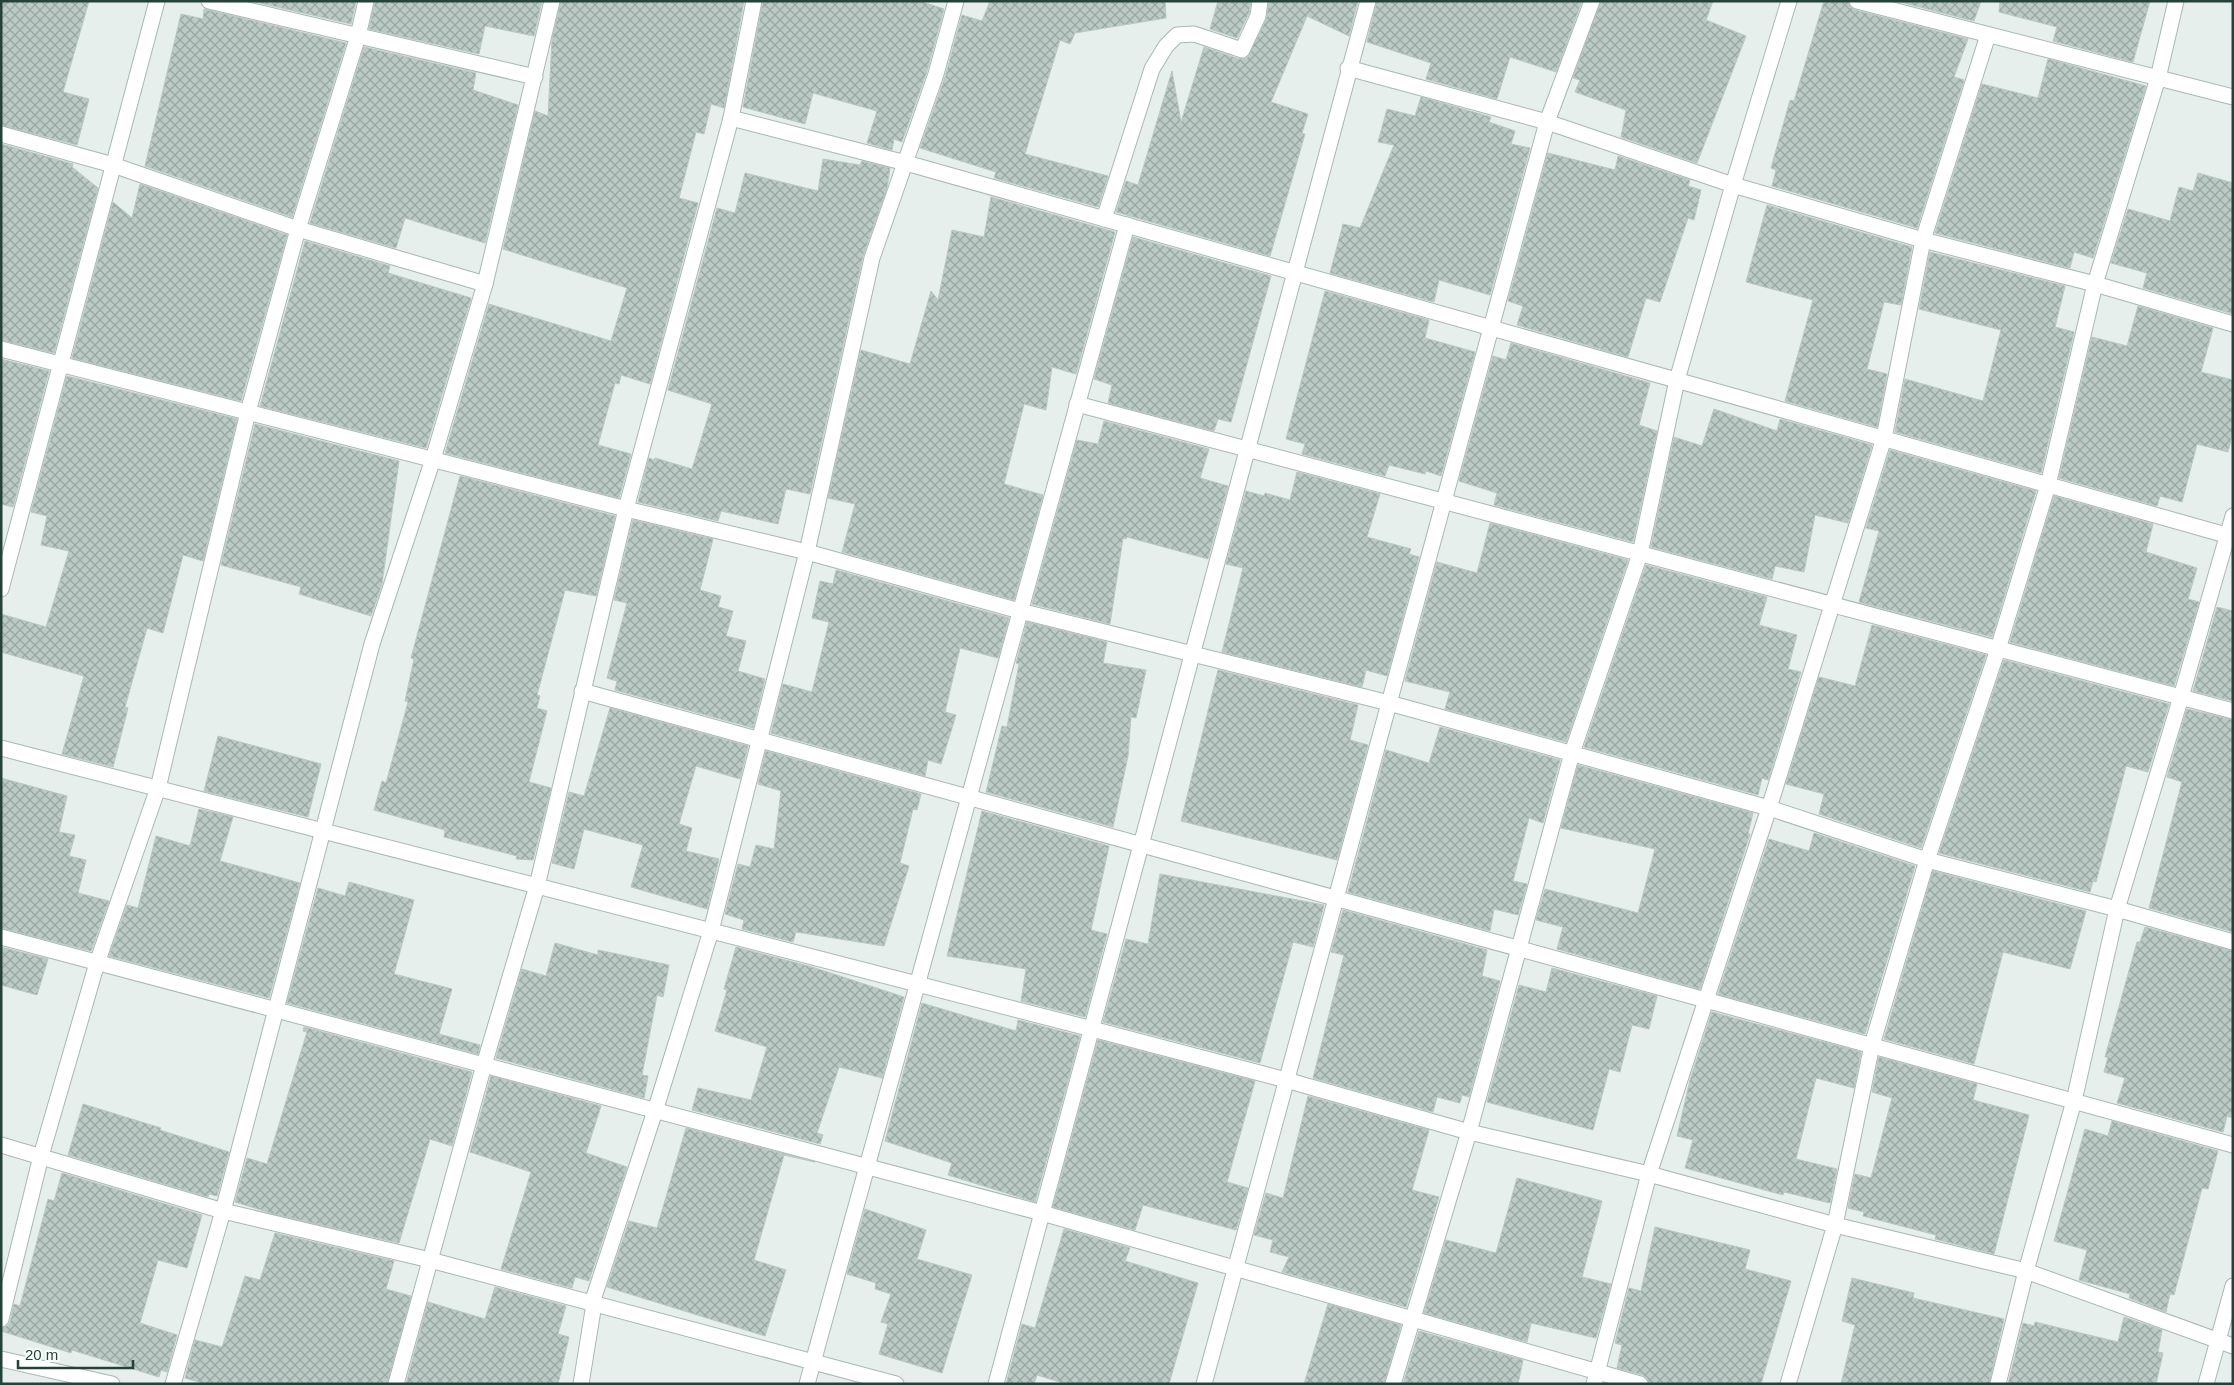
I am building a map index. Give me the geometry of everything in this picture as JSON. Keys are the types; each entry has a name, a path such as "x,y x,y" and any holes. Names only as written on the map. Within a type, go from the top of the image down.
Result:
{"street":[{"path":"1,589 7,548 61,364 157,1"},
{"path":"209,1 535,78"},
{"path":"1,1319 41,1156 97,963 158,788 248,412 298,229 358,36 366,1"},
{"path":"173,1384 223,1211 372,644 433,459 485,284 552,1"},
{"path":"396,1384 484,1065 537,886 626,509 731,118 754,1"},
{"path":"581,1384 594,1297 711,931 807,552 872,258 936,74 956,1"},
{"path":"1104,219 1152,69 1166,46 1177,35 1194,34 1242,50 1258,16 1260,1"},
{"path":"996,1384 1348,68 1368,1"},
{"path":"1204,1384 1547,122 1592,1"},
{"path":"1392,1384 1469,1132 1517,948 1572,753 1640,554 1677,380 1733,185 1789,1"},
{"path":"1857,1 2233,97"},
{"path":"1788,1384 1835,1224 1872,1045 1927,860 1998,648 2048,485 2095,284 2158,78 2176,1"},
{"path":"1596,1378 1649,1174 1704,1000 1769,808 1884,438 1923,240 1988,35"},
{"path":"1348,68 1547,122 1733,185 1923,240 2095,284 2233,324"},
{"path":"731,118 906,163 2230,536"},
{"path":"1,134 114,165 298,229 485,284"},
{"path":"807,1384 1126,225"},
{"path":"1,348 626,509 807,552 1020,612 1388,704 1769,808 1927,860 2117,908 2233,942"},
{"path":"1078,404 2233,711"},
{"path":"1998,1384 2026,1271 2074,1101 2117,908 2230,536 2233,516"},
{"path":"582,691 2233,1145"},
{"path":"1,748 1092,1029 1286,1080 1469,1132 1649,1174 1835,1224 2026,1271 2233,1346"},
{"path":"1,938 1042,1213 1235,1270 1411,1318 1596,1378 1640,1384"},
{"path":"1,1145 223,1211 430,1260 896,1384"},
{"path":"2206,1384 2233,1286"},
{"path":"1,1358 112,1384"}],"building":[{"path":"1,1 89,1 63,92 89,99 77,145 1,125"},
{"path":"251,1 356,1 351,24"},
{"path":"375,1 542,1 534,36 485,26 479,54 369,29"},
{"path":"561,1 744,1 724,108 711,104 704,134 696,132 679,198 698,203 650,384 621,375 619,384 615,383 598,445 631,454 619,498 445,453 489,304 611,341 627,288 503,249 535,111 548,116 552,40"},
{"path":"763,1 920,1 944,9 927,71 902,142 894,139 892,150 867,143 877,111 813,93 805,124 743,107"},
{"path":"990,1 1165,1 1166,18 1075,33 1070,44 1060,40 1025,154 1108,176 1098,207 994,178 996,172 920,148 945,77 962,15 982,21"},
{"path":"1218,1 1251,1 1249,13 1237,38 1210,29"},
{"path":"1269,1 1358,1 1349,36 1307,16 1271,102 1308,114 1302,133 1305,134 1270,256 1116,212 1126,181 1138,185 1172,71 1181,122 1204,47 1239,59 1247,58 1266,20"},
{"path":"1377,1 1582,1 1556,72 1510,57 1497,99 1426,79 1431,63 1367,42"},
{"path":"1601,1 1713,1 1706,20 1746,36 1697,163 1621,137 1626,110 1575,92 1580,80 1573,78"},
{"path":"1824,1 1848,1 1850,7 1855,10 1968,39 1954,77 1964,80 1917,228 1772,186 1776,170 1771,168 1790,100 1794,101"},
{"path":"1896,1 1981,1 1974,21"},
{"path":"2000,1 2150,1 2133,62 2053,41 2057,27 1999,12"},
{"path":"204,9 346,43 292,217 145,166 181,14 203,19"},
{"path":"364,47 476,73 473,90 518,105 485,243 405,218 396,248 310,223"},
{"path":"2048,59 2146,86 2093,258 2074,252 2070,268 1935,233 1982,84 2038,98"},
{"path":"1421,97 1491,117 1489,122 1515,131 1511,144 1530,148 1490,295 1439,280 1434,302 1330,273 1343,224 1360,228 1394,145 1378,142 1387,109 1415,116"},
{"path":"1,144 73,164 72,167 98,188 54,353 1,340"},
{"path":"1548,153 1615,170 1618,156 1690,180 1688,186 1701,190 1694,220 1688,218 1660,302 1646,298 1628,357 1517,325 1523,306 1508,301"},
{"path":"823,159 860,165 862,161 890,168 887,188 863,256 810,494 786,489 778,524 721,511 718,521 638,502 649,458 692,469 712,404 668,390 717,208 735,213 745,173 818,191"},
{"path":"2198,173 2233,183 2233,314 2143,288 2147,273 2111,263 2128,209 2170,221 2179,187 2193,191"},
{"path":"140,184 287,235 241,401 72,358 113,202 132,218"},
{"path":"991,197 1115,232 1076,374 1052,367 1046,410 1024,404 1004,484 1043,495 1014,600 842,552 855,504 828,498 861,350 910,364 931,291 938,300 952,230 984,237"},
{"path":"1767,205 1912,247 1901,305 1884,302 1867,369 1887,374 1877,427 1785,401 1813,300 1746,282"},
{"path":"1133,237 1271,276 1231,422 1218,419 1214,431 1108,403 1112,385 1094,379"},
{"path":"305,241 390,266 388,273 471,298 426,448 260,406"},
{"path":"1930,252 2065,286 2055,327 2074,332 2041,473 1895,432 1905,379 1983,401 2001,330 1919,309"},
{"path":"1325,291 1429,320 1425,338 1475,352 1441,476 1426,471 1425,474 1389,465 1385,476 1302,454 1305,444 1286,439"},
{"path":"2138,306 2213,328 2201,372 2233,380 2233,432 2228,452 2197,444 2182,502 2160,496 2157,506 2059,478 2092,337 2127,346"},
{"path":"1511,343 1650,383 1639,425 1657,431 1633,542 1494,505 1497,493 1459,481 1493,356 1506,360"},
{"path":"1,359 49,371 13,507 1,504"},
{"path":"67,376 237,419 203,561 183,555 163,633 147,628 125,707 128,708 113,767 62,754 84,676 1,652 1,614 46,627 69,551 41,545 47,516 31,512"},
{"path":"1714,409 1777,431 1780,419 1872,445 1848,523 1815,515 1804,572 1775,566 1772,579 1651,547 1674,437 1702,446"},
{"path":"1104,421 1209,449 1200,478 1228,486 1208,559 1127,537 1126,539 1123,538 1110,624 1032,604 1077,440 1098,444"},
{"path":"255,424 399,461 382,584 371,616 299,594 301,587 221,565"},
{"path":"1890,450 2036,491 1992,637 1859,602 1879,531 1866,528"},
{"path":"1297,472 1380,494 1367,537 1411,549 1409,554 1419,557 1387,676 1366,670 1362,687 1222,652 1243,568 1226,564 1246,491 1264,496 1265,493 1290,500"},
{"path":"460,476 615,516 596,596 565,590 537,695 540,696 537,708 547,711 529,782 551,788 533,860 516,859 517,856 444,837 445,830 374,810 382,781 386,783 408,702 405,701 414,659 411,658"},
{"path":"2054,496 2153,524 2146,552 2197,568 2188,599 2199,602 2174,686 2010,642"},
{"path":"633,520 713,539 700,590 721,596 718,607 733,611 726,636 746,641 738,671 765,679 753,728 615,690 617,681 607,678 627,603 614,600"},
{"path":"1490,523 1628,560 1566,742 1445,709 1450,692 1405,681 1437,562 1477,573"},
{"path":"1646,565 1767,597 1759,625 1797,635 1788,669 1801,672 1768,780 1762,778 1758,795 1584,747"},
{"path":"836,570 1009,618 998,658 960,648 945,712 956,715 941,764 928,760 925,776 771,733 783,684 812,692 829,622 812,618 820,581 833,584"},
{"path":"2217,607 2233,611 2233,701 2193,691"},
{"path":"1027,622 1107,642 1103,663 1146,670 1136,718 1131,717 1128,756 1113,827 986,792 1002,726 1007,727 1019,664 1016,663"},
{"path":"1872,625 1986,655 1921,848 1819,814 1824,794 1786,784 1819,677 1855,686"},
{"path":"2004,660 2169,704 2148,772 2126,766 2096,882 2093,881 2090,892 1939,853"},
{"path":"1218,670 1358,705 1350,740 1368,745 1337,860 1181,821"},
{"path":"610,708 748,746 740,779 696,766 679,824 692,828 686,851 719,859 707,909 631,887 643,845 584,829 574,869 552,863 569,792 584,796"},
{"path":"2187,709 2233,720 2233,932 2149,908 2182,782 2167,777"},
{"path":"1440,727 1560,760 1543,823 1529,818 1513,881 1527,884 1518,915 1494,909 1490,931 1348,892 1386,750 1429,763"},
{"path":"218,736 321,764 308,817 204,791"},
{"path":"766,751 921,794 917,810 913,809 900,863 909,866 884,946 796,932 793,942 742,929 744,920 725,914 738,864 750,867 756,845 774,849 781,791 758,784"},
{"path":"1578,765 1753,813 1748,834 1750,834 1700,989 1557,949 1563,927 1536,920 1545,889 1638,913 1655,849 1561,828"},
{"path":"1,778 67,796 59,832 75,835 69,856 86,860 78,893 109,901 91,951 1,928"},
{"path":"199,809 233,817 220,861 300,883 269,998 109,956 127,905 138,908 156,836 190,846"},
{"path":"982,811 1109,846 1091,930 1107,934 1085,1017 1021,1001 1026,969 947,956"},
{"path":"1814,833 1915,866 1865,1034 1718,994 1769,839 1809,851"},
{"path":"1933,871 2086,911 2070,969 2003,952 1974,1064 1884,1039"},
{"path":"1160,874 1324,905 1313,947 1293,942 1260,1063 1103,1022 1126,939 1148,944"},
{"path":"349,882 414,900 394,974 452,989 439,1034 480,1045 478,1054 287,1003 318,888 345,896"},
{"path":"1343,910 1487,950 1482,976 1500,981 1469,1097 1462,1095 1460,1103 1437,1097 1433,1112 1313,1078 1344,955 1331,952"},
{"path":"2145,927 2233,951 2233,1118 2227,1116 2223,1132 2117,1103 2125,1078 2104,1072 2108,1057 2105,1057 2137,942 2140,942"},
{"path":"555,943 598,955 598,950 669,965 663,997 657,995 642,1075 648,1076 644,1098 496,1058 522,969 546,976"},
{"path":"1,947 48,959 37,995 1,985"},
{"path":"736,947 812,967 904,997 882,1078 839,1067 817,1133 823,1135 820,1144 692,1110 698,1088 751,1100 767,1047 715,1031 727,990 724,989"},
{"path":"1552,968 1657,996 1649,1029 1632,1025 1620,1072 1609,1069 1593,1130 1487,1102 1519,985 1546,992"},
{"path":"922,1003 1016,1031 1018,1020 1080,1036 1035,1202 948,1175 952,1163 885,1141"},
{"path":"1712,1012 1861,1052 1854,1088 1816,1078 1796,1159 1837,1169 1830,1203 1784,1192 1783,1195 1685,1168 1693,1140 1677,1136 1690,1080"},
{"path":"304,1027 472,1072 452,1146 430,1139 399,1243 274,1214 235,1202 247,1158 267,1164 307,1032 303,1031"},
{"path":"1098,1040 1255,1081 1227,1182 1248,1188 1236,1230 1143,1205 1135,1230 1053,1207"},
{"path":"1879,1057 1977,1084 1973,1100 2029,1115 1994,1254 1935,1239 1936,1235 1863,1216 1864,1212 1848,1208 1855,1174 1871,1178 1892,1098 1872,1092"},
{"path":"491,1076 601,1106 586,1153 627,1167 589,1281 575,1277 572,1288 501,1269 531,1172 470,1152"},
{"path":"1308,1096 1429,1130 1412,1190 1439,1197 1406,1307 1282,1272 1289,1257 1270,1252 1273,1240 1254,1235 1266,1193 1283,1198"},
{"path":"83,1104 161,1128 160,1130 229,1152 217,1196 209,1194 208,1197 68,1155"},
{"path":"2112,1121 2218,1151 2208,1189 2202,1188 2174,1295 2170,1294 2166,1312 2129,1298 2130,1294 2079,1280 2087,1250 2054,1241 2085,1129 2108,1136"},
{"path":"686,1128 815,1162 784,1155 754,1260 786,1270 765,1336 607,1287 629,1221 657,1228"},
{"path":"62,1173 202,1215 187,1268 158,1260 140,1323 177,1335 167,1372 161,1370 159,1377 72,1350 71,1353 1,1331 1,1328 7,1326 10,1322 14,1304 20,1306 48,1199 54,1201"},
{"path":"1517,1178 1602,1201 1582,1277 1611,1284 1596,1338 1531,1323 1527,1342 1424,1313 1446,1240 1496,1253"},
{"path":"865,1209 926,1230 917,1259 972,1275 942,1373 879,1354 888,1324 881,1322 891,1294 875,1289 876,1283 847,1274"},
{"path":"1655,1227 1750,1250 1745,1269 1791,1281 1761,1384 1649,1384 1647,1378 1643,1375 1617,1368 1622,1345 1615,1343 1629,1288 1641,1291"},
{"path":"1064,1229 1130,1248 1125,1261 1198,1283 1169,1384 1066,1384 1037,1375 1034,1384 1006,1384 1022,1324 1035,1328"},
{"path":"275,1233 394,1261 386,1289 411,1296 387,1384 205,1384 185,1378 195,1340 222,1347 245,1276 260,1280"},
{"path":"1852,1278 1914,1293 1913,1298 2004,1319 1989,1384 1841,1384 1855,1325 1842,1321"},
{"path":"495,1287 566,1306 558,1334 569,1337 558,1384 406,1384 428,1302 485,1319"},
{"path":"1328,1304 1401,1325 1384,1384 1304,1384"},
{"path":"2124,1317 2162,1330 2158,1352 2163,1353 2156,1384 2008,1384 2023,1323 2034,1326 2035,1322 2118,1342"},
{"path":"1419,1331 1523,1360 1518,1384 1403,1384"}]}
